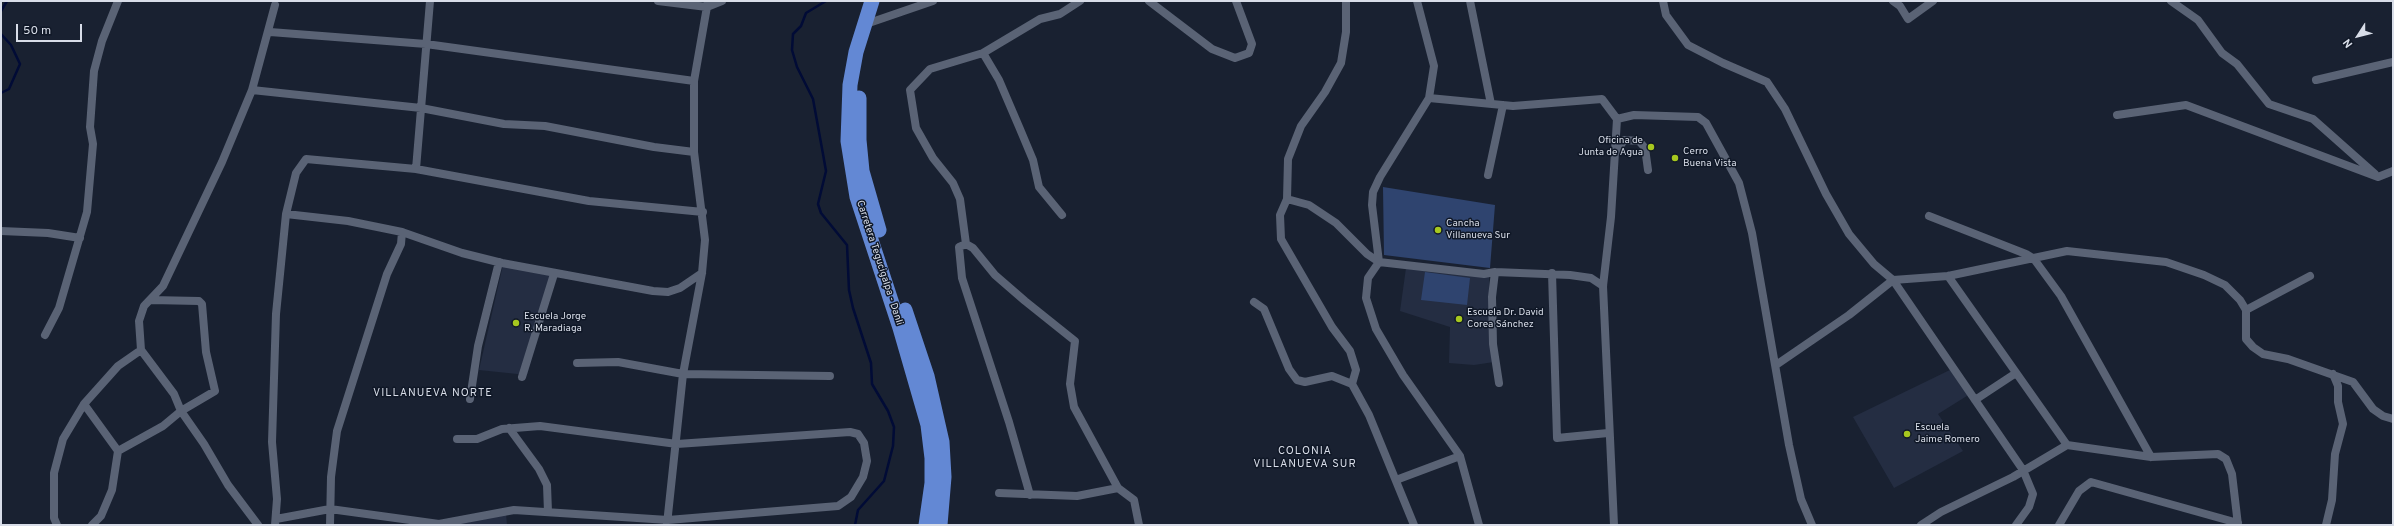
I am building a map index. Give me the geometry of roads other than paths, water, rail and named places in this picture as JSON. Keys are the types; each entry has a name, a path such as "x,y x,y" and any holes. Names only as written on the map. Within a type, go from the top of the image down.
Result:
{"highway":[{"name":"Carretera Tegucigalpa - Danli","path":"872,1 872,22 858,104 862,171 870,202 927,376 937,416 942,442 944,477 940,525"},
{"name":"Carretera Tegucigalpa - Danli","path":"883,1 856,52 850,85 848,141 851,169 857,197 900,328 928,425 932,458 932,483 926,525"}],"street":[{"path":"45,335 59,308 87,212 93,144 90,127 94,71 102,41 118,1"},
{"path":"416,169 430,1"},
{"path":"658,1 708,4 722,1"},
{"path":"872,22 933,1"},
{"path":"966,244 960,199 953,183 933,158 916,128 910,90 930,69 983,53 1040,19 1060,14 1080,1"},
{"path":"1149,1 1212,49 1235,58 1249,53 1252,44 1236,1"},
{"path":"1346,1 1346,32 1341,63 1325,92 1301,126 1288,159 1286,199 1280,215 1281,239 1332,327 1350,351 1356,370 1352,384"},
{"path":"1416,1 1434,66 1429,98 1380,177 1374,192 1372,206 1380,262 1368,278 1366,298 1376,329 1403,375 1460,456 1479,525"},
{"path":"1470,1 1491,104"},
{"path":"1663,1 1666,14 1688,45 1723,63 1767,82 1785,109 1826,194 1849,234 1874,264 1893,280 2023,470 2033,494 2029,507 2016,525"},
{"path":"1893,1 1900,6 1908,19 1932,1"},
{"path":"2171,1 2198,20 2222,53 2237,64 2269,104 2313,119 2378,177"},
{"path":"668,523 684,374 702,273 705,240 694,152 694,81 708,4"},
{"path":"258,525 228,484 204,444 181,411 174,394 141,350 139,321 144,306 163,286 222,162 252,90 270,32 275,6"},
{"path":"270,32 426,44 694,81"},
{"path":"983,53 1000,80 1033,160 1039,187 1062,215"},
{"path":"2316,80 2393,62"},
{"path":"252,90 421,108 504,124 545,126 654,147 694,152"},
{"path":"1429,98 1502,105 1544,104 1602,99 1617,119 1611,217 1603,286 1608,433 1614,525"},
{"path":"1488,175 1502,105"},
{"path":"2117,114 2186,105 2378,177 2393,171"},
{"path":"1617,119 1634,115 1698,117 1706,123 1739,183 1752,233 1789,445 1801,499 1812,525"},
{"path":"1614,155 1624,140 1639,141 1645,148 1648,170"},
{"path":"457,439 477,439 509,428 540,426 677,444 850,432 858,434 864,443 867,460 863,477 851,497 838,506 668,523 514,510 439,524 330,509 275,522 277,498 272,442 276,314 286,214 296,173 306,159 416,169 589,202 702,212"},
{"path":"1286,199 1309,205 1336,223 1367,254 1380,262 1484,274 1495,272 1552,273 1591,278 1603,286"},
{"path":"286,214 348,221 402,232 462,253 499,262 554,274 668,292 680,288 702,273"},
{"path":"1929,216 2034,259 2061,296 2150,457"},
{"path":"1,231 48,233 80,238"},
{"path":"330,525 330,509 338,431 387,274 401,244 402,232"},
{"path":"966,244 973,248 995,274 1025,301 1074,340 1070,384 1074,407 1118,488 1134,500 1139,525"},
{"path":"966,244 959,247 962,278 1009,422 1030,495"},
{"path":"1776,365 1849,315 1893,280 1948,276 2067,252 2166,262 2204,275 2225,285 2240,300 2246,310 2246,339 2253,347 2263,354 2288,359 2353,382 2373,409 2383,416 2393,420"},
{"path":"470,399 478,346 499,262"},
{"path":"1495,272 1492,297 1493,336 1499,383"},
{"path":"1552,273 1557,438 1608,433"},
{"path":"522,377 554,274"},
{"path":"1948,276 2067,445"},
{"path":"2246,310 2310,276"},
{"path":"118,451 163,426 181,411 215,391 206,352 203,307 199,300 151,300"},
{"path":"1254,302 1264,309 1289,369 1297,380 1305,382 1332,376 1352,384 1369,415 1414,525"},
{"path":"57,525 54,518 54,472 63,439 84,404 118,366 141,350"},
{"path":"577,363 618,362 684,374 830,376"},
{"path":"1975,400 2016,373"},
{"path":"2326,525 2332,500 2335,454 2343,424 2338,402 2338,386 2333,374"},
{"path":"84,404 118,451 112,490 101,516 92,525"},
{"path":"509,428 539,469 547,485 548,512"},
{"path":"1921,525 1941,512 2013,477 2067,445 2150,457 2218,454 2226,459 2232,474 2238,524 2091,482 2079,490 2059,525"},
{"path":"1396,480 1460,456"},
{"path":"1000,493 1076,496 1118,488"}],"waterway":[{"path":"1,11 7,1"},
{"path":"826,1 806,13 801,26 793,34 792,50 797,67 813,99 826,171 818,204 821,213 847,245 849,290 853,308 871,363 872,384 888,411 894,427 893,446 884,481 858,510 855,525"},
{"path":"1,34 11,45 20,64 9,89 1,93"}],"place":[{"name":"Oficina de Junta de Agua","path":"1651,147"},
{"name":"Cerro Buena Vista","path":"1675,158"},
{"name":"Cancha Villanueva Sur","path":"1438,230"},
{"name":"Escuela Dr. David Corea Sánchez","path":"1459,319"},
{"name":"Escuela Jorge R. Maradiaga","path":"516,323"},
{"name":"Escuela Jaime Romero","path":"1907,434"}],"district":[{"name":"VILLANUEVA NORTE","path":"433,394"},
{"name":"COLONIA VILLANUEVA SUR","path":"1305,458"}]}
